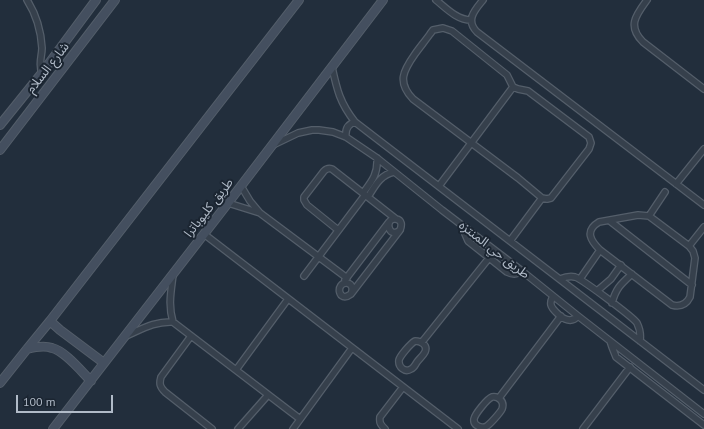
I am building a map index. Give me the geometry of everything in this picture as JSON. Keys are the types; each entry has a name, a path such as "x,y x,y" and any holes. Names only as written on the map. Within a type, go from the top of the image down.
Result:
{"main road":[{"name":"شارع السلام","path":"0,125 42,73 96,0"},
{"name":"شارع السلام","path":"0,150 115,0"},
{"path":"0,383 50,321 299,0"},
{"name":"طريق كليوباترا","path":"53,429 383,0"},
{"path":"50,321 104,363"},
{"path":"27,349 46,347 58,350 91,381"}],"street":[{"path":"27,0 39,28 42,49 40,67 42,73"},
{"path":"436,0 457,16 471,20"},
{"path":"483,0 474,12 471,20 477,32 704,206"},
{"path":"647,0 638,12 635,19 635,32 638,38 704,90"},
{"path":"443,28 452,31 507,75 513,87 528,90 587,135 591,140 589,149 553,196 546,199 542,198 518,178 413,99 406,89 403,76 405,68 430,34 443,28"},
{"name":"طريق حي المنتزه","path":"332,67 341,101 356,122 704,389"},
{"path":"439,186 513,87"},
{"path":"346,137 346,130 350,124 356,122"},
{"name":"طريق حي المنتزه","path":"272,146 298,133 312,130 333,132 346,137 377,158 704,414"},
{"path":"676,184 704,149"},
{"path":"365,195 375,175 377,158"},
{"path":"338,230 307,205 304,200 304,197 324,171 329,168 399,220 402,226 351,294 345,297 340,293 340,286 392,219 396,219"},
{"path":"304,276 365,195 386,174 394,172"},
{"path":"241,186 250,201 260,213 347,278"},
{"path":"649,216 665,192"},
{"path":"510,241 542,198"},
{"path":"228,203 260,213"},
{"path":"638,215 649,216 689,246 693,251 695,258 690,297 682,305 672,305 600,250 592,242 590,237 592,228 599,222 638,215"},
{"path":"610,220 692,285"},
{"path":"390,222 388,225 391,231 398,232 400,230"},
{"path":"689,246 704,227"},
{"path":"466,228 465,234 467,239 507,272 515,275 522,271"},
{"path":"204,234 458,429"},
{"path":"580,279 600,250"},
{"path":"422,342 490,258"},
{"path":"597,291 611,279 621,265"},
{"path":"173,274 169,304 173,322 300,419"},
{"path":"612,303 616,291 632,274"},
{"path":"560,279 570,276 576,277 597,291 635,321 640,330 640,341"},
{"path":"340,286 347,283 350,285 352,288 351,294"},
{"path":"553,296 551,306 561,316 566,320 571,321 576,319 578,316"},
{"path":"236,370 288,299"},
{"path":"499,398 561,316"},
{"path":"125,337 155,323 173,322"},
{"path":"191,336 161,377 159,382 161,388 165,392 212,429"},
{"path":"610,340 616,357 704,426"},
{"path":"418,341 422,342 425,349 424,353 412,369 402,369 399,362 400,358 411,343 418,341"},
{"path":"293,429 352,348"},
{"path":"583,429 630,367"},
{"path":"385,429 381,425 380,417 403,387"},
{"path":"238,429 268,394"},
{"path":"488,398 499,398 502,408 488,425 481,428 477,426 474,419 475,415 488,398"}]}
